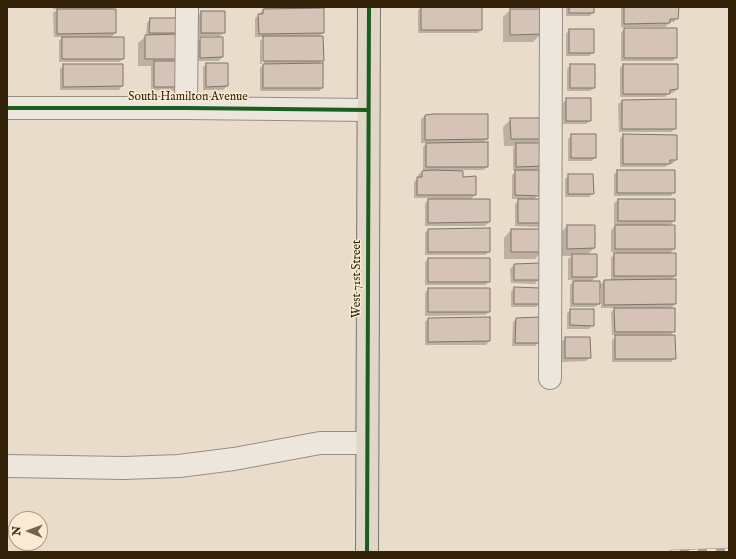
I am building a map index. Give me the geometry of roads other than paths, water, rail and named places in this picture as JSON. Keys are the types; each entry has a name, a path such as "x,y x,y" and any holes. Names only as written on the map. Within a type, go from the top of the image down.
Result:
{"main road":[{"name":"West 71st Street","path":"367,552 369,7"}],"street":[{"path":"186,108 187,7"},
{"path":"550,378 551,7"},
{"name":"South Hamilton Avenue","path":"7,108 368,110"},
{"path":"7,466 124,468 179,466 234,459 320,443 368,443"}],"railway":[{"path":"671,552 729,550"}]}
